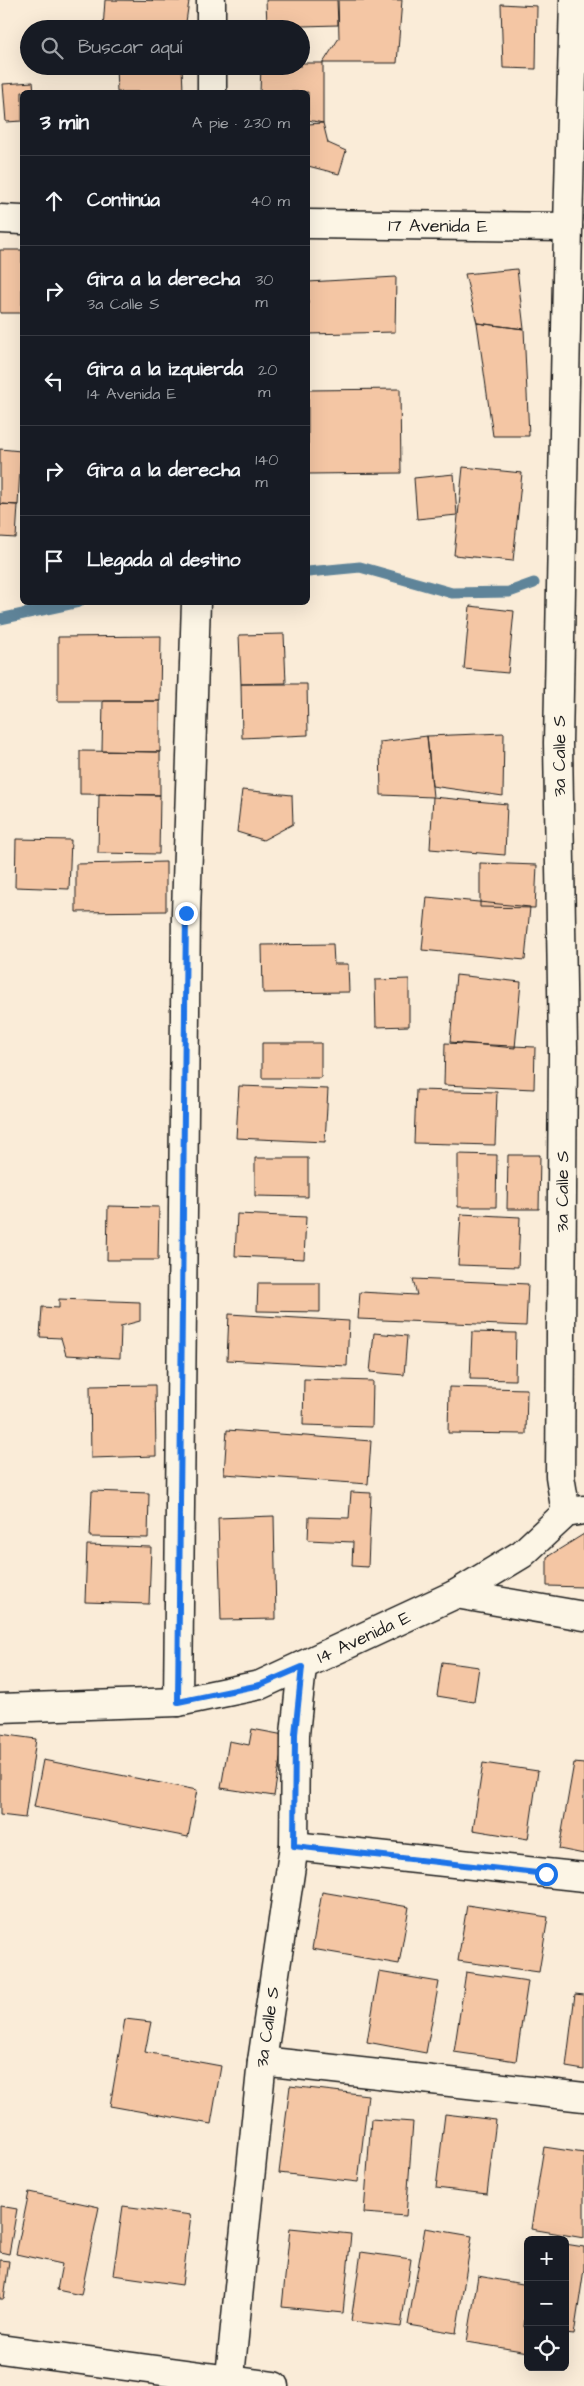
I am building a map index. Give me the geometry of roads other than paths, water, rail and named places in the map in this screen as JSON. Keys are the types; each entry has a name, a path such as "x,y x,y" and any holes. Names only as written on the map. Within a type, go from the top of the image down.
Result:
{"street":[{"path":"211,0 211,20"},
{"name":"3a Calle S","path":"574,0 578,113 568,227 573,584 558,743 574,1047 560,1476 575,1511"},
{"path":"212,75 212,90"},
{"path":"0,219 20,220"},
{"name":"17 Avenida E","path":"310,224 568,227"},
{"path":"178,1702 186,913 196,605"},
{"name":"14 Avenida E","path":"0,1708 178,1702 260,1685 456,1594 522,1554 575,1511"},
{"path":"456,1594 584,1616"},
{"name":"3a Calle S","path":"229,2383 262,2061 294,1846 295,1734 302,1667"},
{"path":"294,1846 584,1876"},
{"path":"262,2061 584,2097"},
{"path":"0,2349 229,2383 274,2386"}],"waterway":[{"path":"310,572 360,567 452,593 509,592 534,583"},
{"path":"0,619 65,605"}]}
